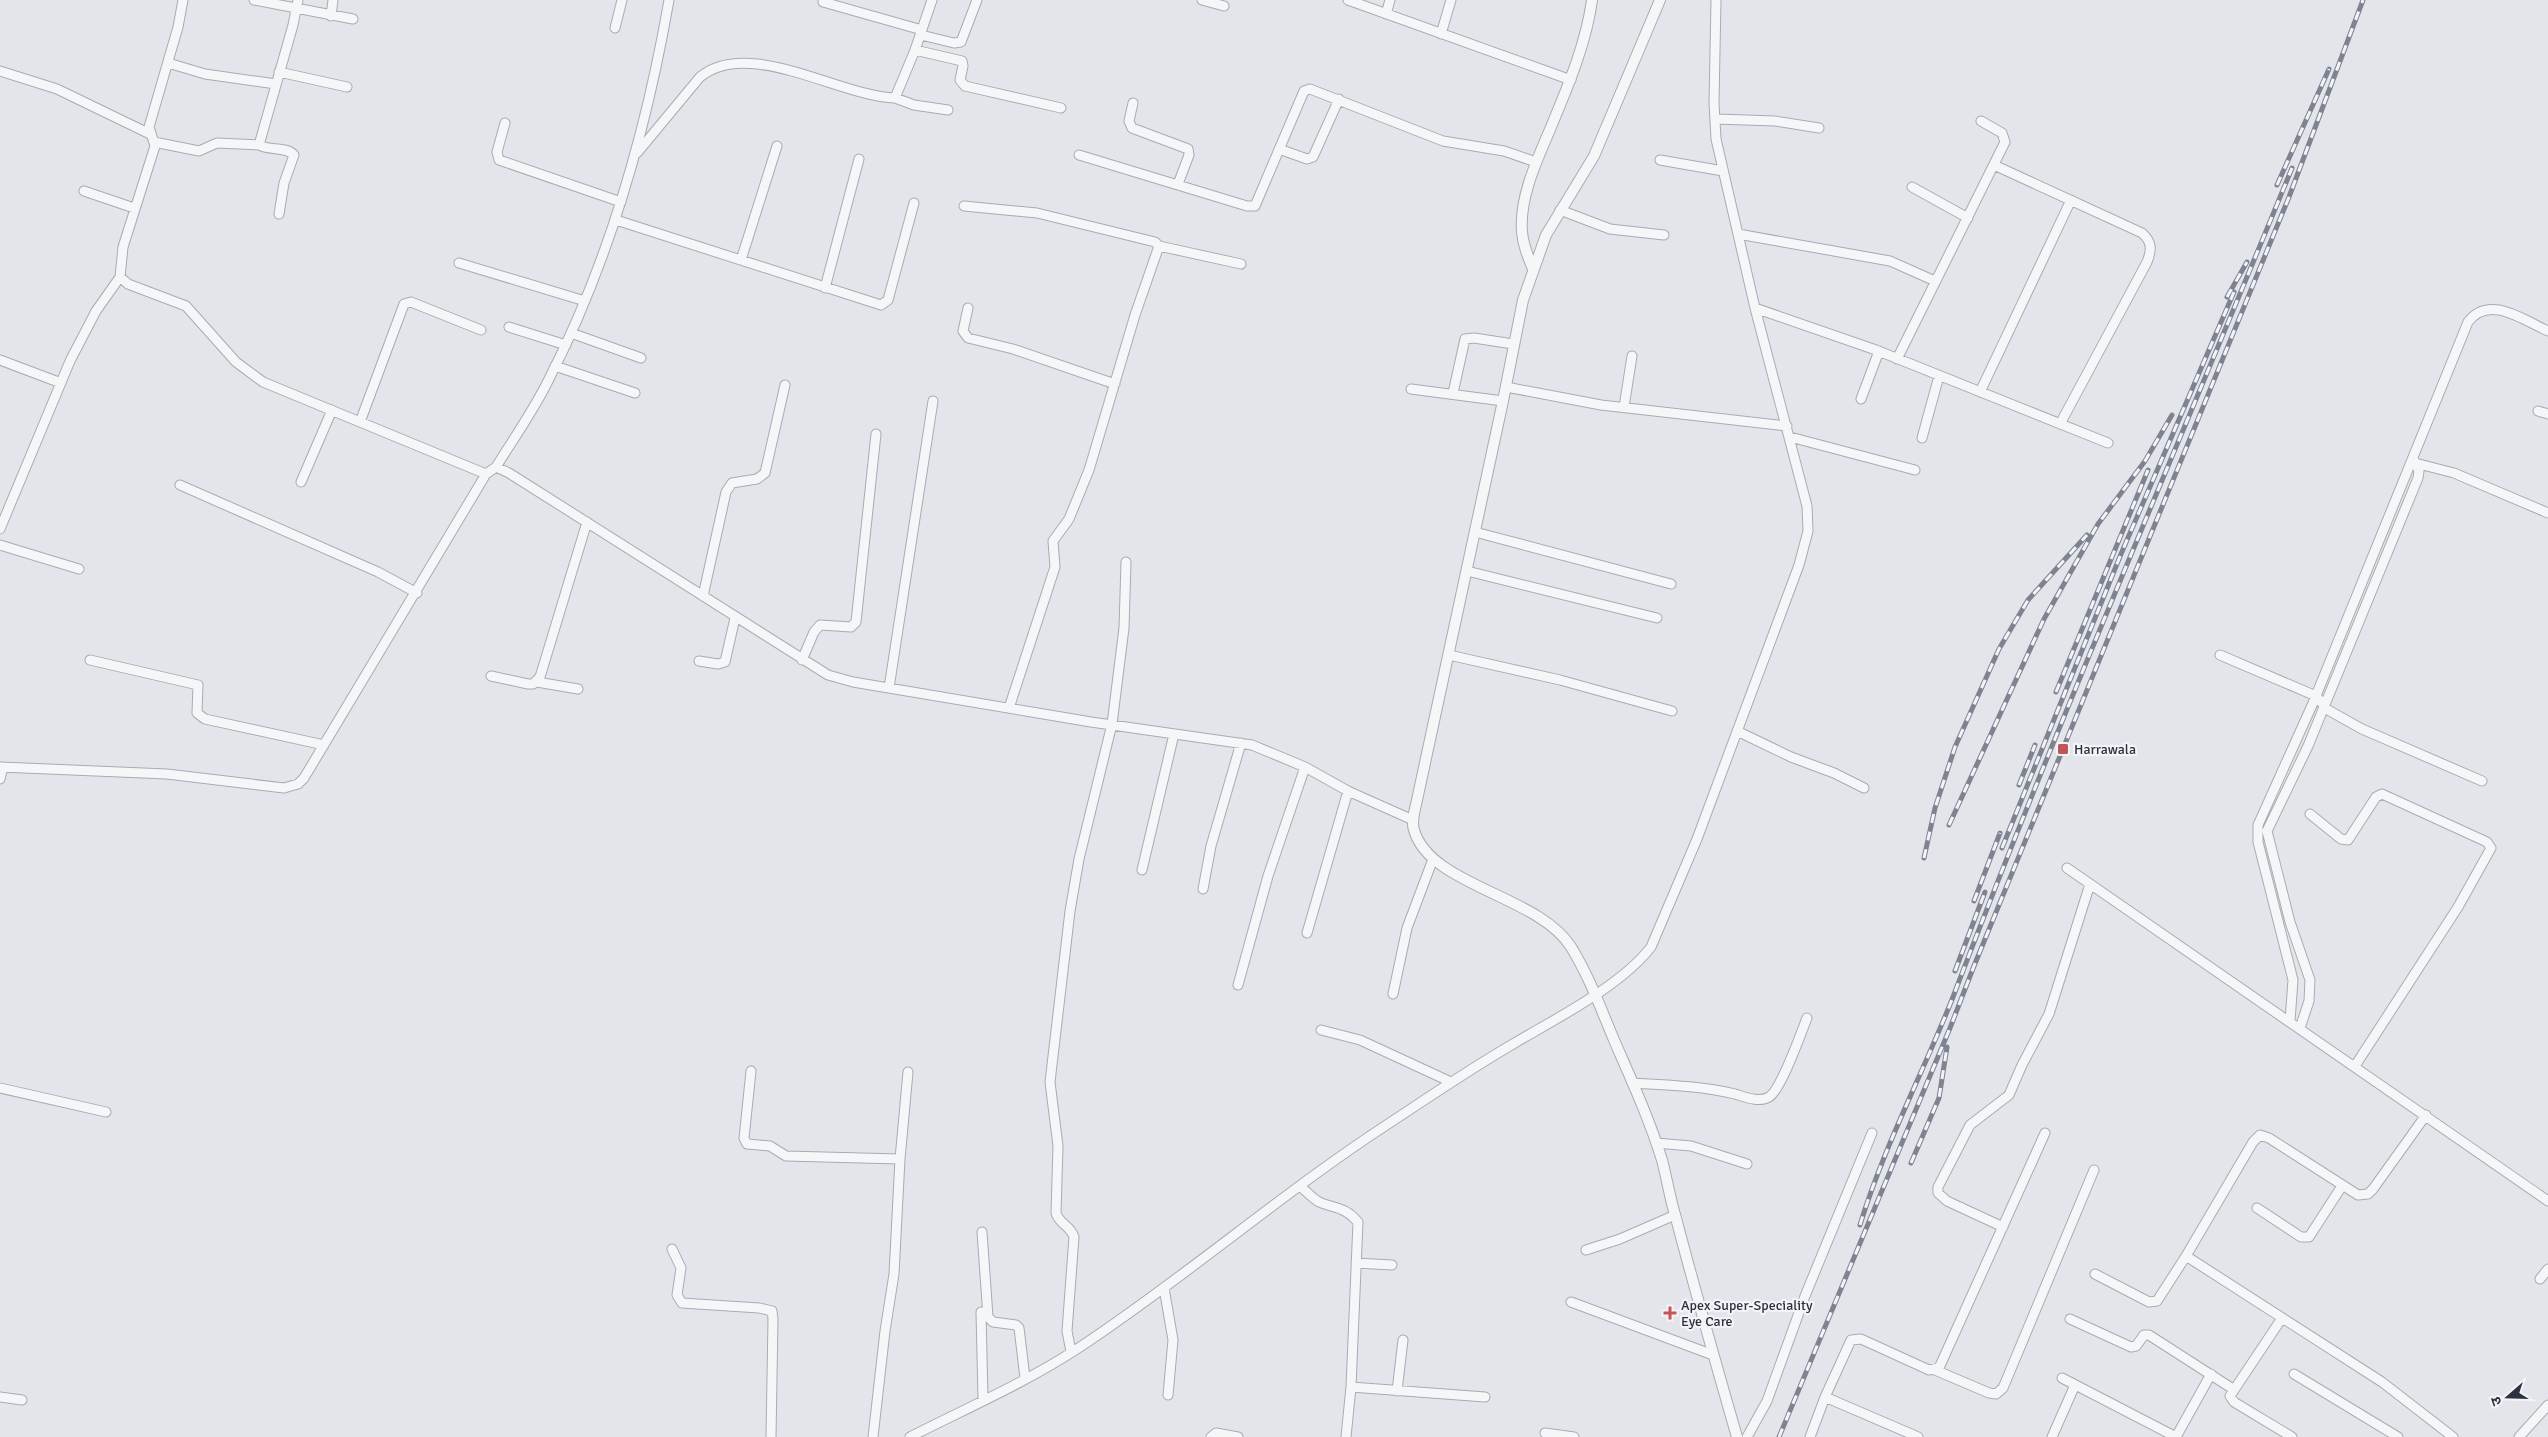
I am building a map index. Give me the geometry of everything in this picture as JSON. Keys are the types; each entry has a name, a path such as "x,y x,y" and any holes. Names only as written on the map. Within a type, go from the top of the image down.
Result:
{"street":[{"path":"0,529 3,515 61,383 96,311 120,277 123,247 134,208 154,151 149,127 168,63 183,0"},
{"path":"254,0 297,5 331,16 352,19"},
{"path":"331,16 333,0"},
{"path":"615,28 622,0"},
{"path":"0,779 1,767 167,774 284,788 298,784 304,778 486,474 496,467 538,399 572,333 616,220 635,156 669,0"},
{"path":"894,98 915,50 932,0"},
{"path":"823,2 954,44 961,42 977,0"},
{"path":"1202,0 1224,6"},
{"path":"1348,0 1571,80"},
{"path":"1386,14 1390,0"},
{"path":"1441,34 1451,0"},
{"path":"1533,269 1524,246 1522,214 1536,162 1571,80 1585,35 1592,0"},
{"path":"1660,0 1594,156 1546,235 1523,300 1413,820 1413,829 1419,843 1433,858 1454,872 1542,917 1558,930 1571,948 1595,995 1656,1143 1737,1437"},
{"path":"910,1437 926,1433 1072,1352 1164,1288 1378,1130 1451,1082 1595,995 1644,956 1651,948 1696,839 1737,731 1805,545 1808,531 1807,506 1755,308 1723,171 1714,119 1716,0"},
{"path":"259,145 297,5"},
{"path":"915,50 962,61 963,66 960,80 965,86 1060,108"},
{"path":"168,63 205,74 276,84"},
{"path":"635,156 700,77 710,69 725,64 752,64 771,67 894,98 914,105 948,110"},
{"path":"0,71 57,90 152,138 199,151 217,143 259,145 267,149 289,150 294,154 284,183 279,214"},
{"path":"279,72 347,87"},
{"path":"1079,155 1247,206 1255,206 1306,89 1339,99 1443,141 1504,151 1536,162"},
{"path":"1279,149 1307,159 1313,157 1339,99"},
{"path":"1133,103 1129,121 1132,128 1188,149 1189,155 1178,184"},
{"path":"1714,119 1775,121 1819,128"},
{"path":"1897,359 2006,139 2002,133 1982,121"},
{"path":"505,122 496,152 500,160 621,202"},
{"path":"740,260 778,146"},
{"path":"825,288 859,159"},
{"path":"1660,160 1723,171"},
{"path":"1994,165 2142,233 2149,239 2152,246 2148,262 2060,424"},
{"path":"1912,187 1968,218"},
{"path":"84,192 134,208"},
{"path":"1980,392 2071,200"},
{"path":"616,220 876,305 888,300 914,202"},
{"path":"964,206 1037,214 1155,242 1159,246 1241,264"},
{"path":"1560,210 1610,229 1664,235"},
{"path":"1738,234 1890,261 1935,281"},
{"path":"1009,708 1055,567 1053,541 1069,519 1089,470 1159,246"},
{"path":"459,264 585,301"},
{"path":"120,277 128,284 186,306 232,357 254,377 486,474"},
{"path":"360,422 404,304 411,302 480,330"},
{"path":"968,308 963,331 968,338 1013,349 1115,384"},
{"path":"1755,308 1879,351 2108,443"},
{"path":"2290,1021 2293,980 2256,832 2316,696 2414,461 2468,322 2476,313 2493,308 2548,331"},
{"path":"509,328 566,345"},
{"path":"572,333 641,358"},
{"path":"1453,393 1465,339 1474,338 1513,344"},
{"path":"1861,399 1879,351"},
{"path":"1624,407 1632,356"},
{"path":"0,360 61,383"},
{"path":"555,366 636,393"},
{"path":"1922,438 1939,376"},
{"path":"702,596 726,492 732,483 757,479 765,473 786,386"},
{"path":"1506,387 1624,407 1787,426"},
{"path":"1411,389 1503,401"},
{"path":"888,688 933,401"},
{"path":"301,482 332,410"},
{"path":"2538,411 2548,414"},
{"path":"802,660 814,632 820,625 851,628 856,622 876,434"},
{"path":"1790,436 1915,470"},
{"path":"2414,461 2454,473 2548,513"},
{"path":"2300,1028 2309,1000 2310,980 2290,922 2267,833 2308,746 2418,478 2419,470 2414,461"},
{"path":"496,467 510,473 735,618 828,675 888,688 1009,708 1241,743 1304,767 1348,791 1413,820"},
{"path":"180,485 378,572 416,593"},
{"path":"536,682 587,522"},
{"path":"1475,532 1671,584"},
{"path":"0,545 79,569"},
{"path":"1072,1352 1067,1332 1074,1238 1071,1230 1057,1218 1056,1213 1058,1146 1050,1082 1070,911 1079,859 1112,724 1124,621 1126,562"},
{"path":"1467,570 1657,618"},
{"path":"700,661 718,664 726,662 735,618"},
{"path":"1449,655 1560,680 1672,711"},
{"path":"2220,655 2316,696 2336,716 2362,729 2482,781"},
{"path":"90,660 198,685 198,713 205,719 324,745"},
{"path":"491,676 528,684 536,682 578,689"},
{"path":"1737,731 1791,757 1834,773 1864,788"},
{"path":"1142,870 1174,734"},
{"path":"1203,889 1211,846 1241,743"},
{"path":"1238,985 1268,876 1304,767"},
{"path":"1307,933 1348,791"},
{"path":"2310,814 2342,839 2348,840 2376,797 2382,794 2486,842 2491,848 2458,907 2355,1066"},
{"path":"2256,832 2267,833"},
{"path":"1392,994 1408,928 1433,858"},
{"path":"2066,868 2548,1201"},
{"path":"2003,1227 1947,1201 1938,1193 1938,1187 1970,1125 2009,1095 2022,1065 2049,1014 2090,884"},
{"path":"1632,1083 1705,1087 1756,1100 1768,1098 1774,1093 1782,1079 1808,1018"},
{"path":"1321,1030 1360,1040 1451,1082"},
{"path":"751,1071 744,1138 747,1144 770,1146 786,1156 900,1159"},
{"path":"872,1437 884,1331 894,1274 900,1159 908,1072"},
{"path":"0,1088 106,1112"},
{"path":"2095,1274 2154,1303 2161,1298 2253,1142 2260,1135 2269,1138 2358,1195 2368,1194 2426,1115"},
{"path":"1747,1437 1768,1401 1808,1288 1872,1133"},
{"path":"1935,1370 1942,1364 2045,1133"},
{"path":"1656,1143 1691,1146 1747,1164"},
{"path":"1810,1437 1824,1397 1848,1344 1856,1338 1914,1365 1935,1370 1989,1393 1996,1394 2004,1388 2094,1170"},
{"path":"1300,1186 1318,1201 1335,1205 1358,1222 1352,1387 1346,1437"},
{"path":"2257,1208 2301,1236 2309,1238 2342,1186"},
{"path":"1586,1250 1620,1239 1675,1215"},
{"path":"982,1232 988,1317 993,1322 1019,1328 1025,1378"},
{"path":"672,1249 681,1268 677,1295 679,1301 687,1304 759,1308 772,1311 771,1437"},
{"path":"2186,1256 2382,1382 2453,1437"},
{"path":"1356,1263 1392,1265"},
{"path":"2540,1279 2548,1269"},
{"path":"1164,1288 1174,1340 1168,1395"},
{"path":"1571,1302 1713,1355"},
{"path":"981,1312 983,1400"},
{"path":"2282,1318 2230,1396 2234,1402 2292,1437"},
{"path":"2070,1319 2131,1348 2136,1346 2144,1334 2149,1335 2233,1389"},
{"path":"1397,1391 1403,1340"},
{"path":"2062,1378 2176,1437 2211,1374"},
{"path":"2294,1374 2398,1437"},
{"path":"2052,1437 2075,1384"},
{"path":"1352,1387 1485,1397"},
{"path":"0,1397 22,1400"},
{"path":"1824,1397 1918,1437"},
{"path":"2519,1437 2548,1405"},
{"path":"1210,1437 1216,1433 1238,1437"},
{"path":"1545,1433 1574,1437"}],"railway":[{"path":"1779,1437 1950,1028 2289,197 2363,0"},
{"path":"2277,185 2329,69"},
{"path":"1860,1225 1880,1167 1953,997 2077,685 2292,168"},
{"path":"2227,297 2247,262"},
{"path":"2002,848 2121,554 2234,292"},
{"path":"1949,825 2044,619 2098,524 2145,461 2172,415"},
{"path":"2056,692 2148,470"},
{"path":"1924,858 1935,808 1955,747 1999,649 2028,600 2087,535"},
{"path":"2019,785 2035,745"},
{"path":"1974,901 2000,833"},
{"path":"1955,971 1985,892"},
{"path":"1911,1163 1939,1098 1947,1047"}],"place":[{"name":"Harrawala","path":"2063,749"},
{"name":"Apex Super-Speciality Eye Care","path":"1670,1313"}]}
